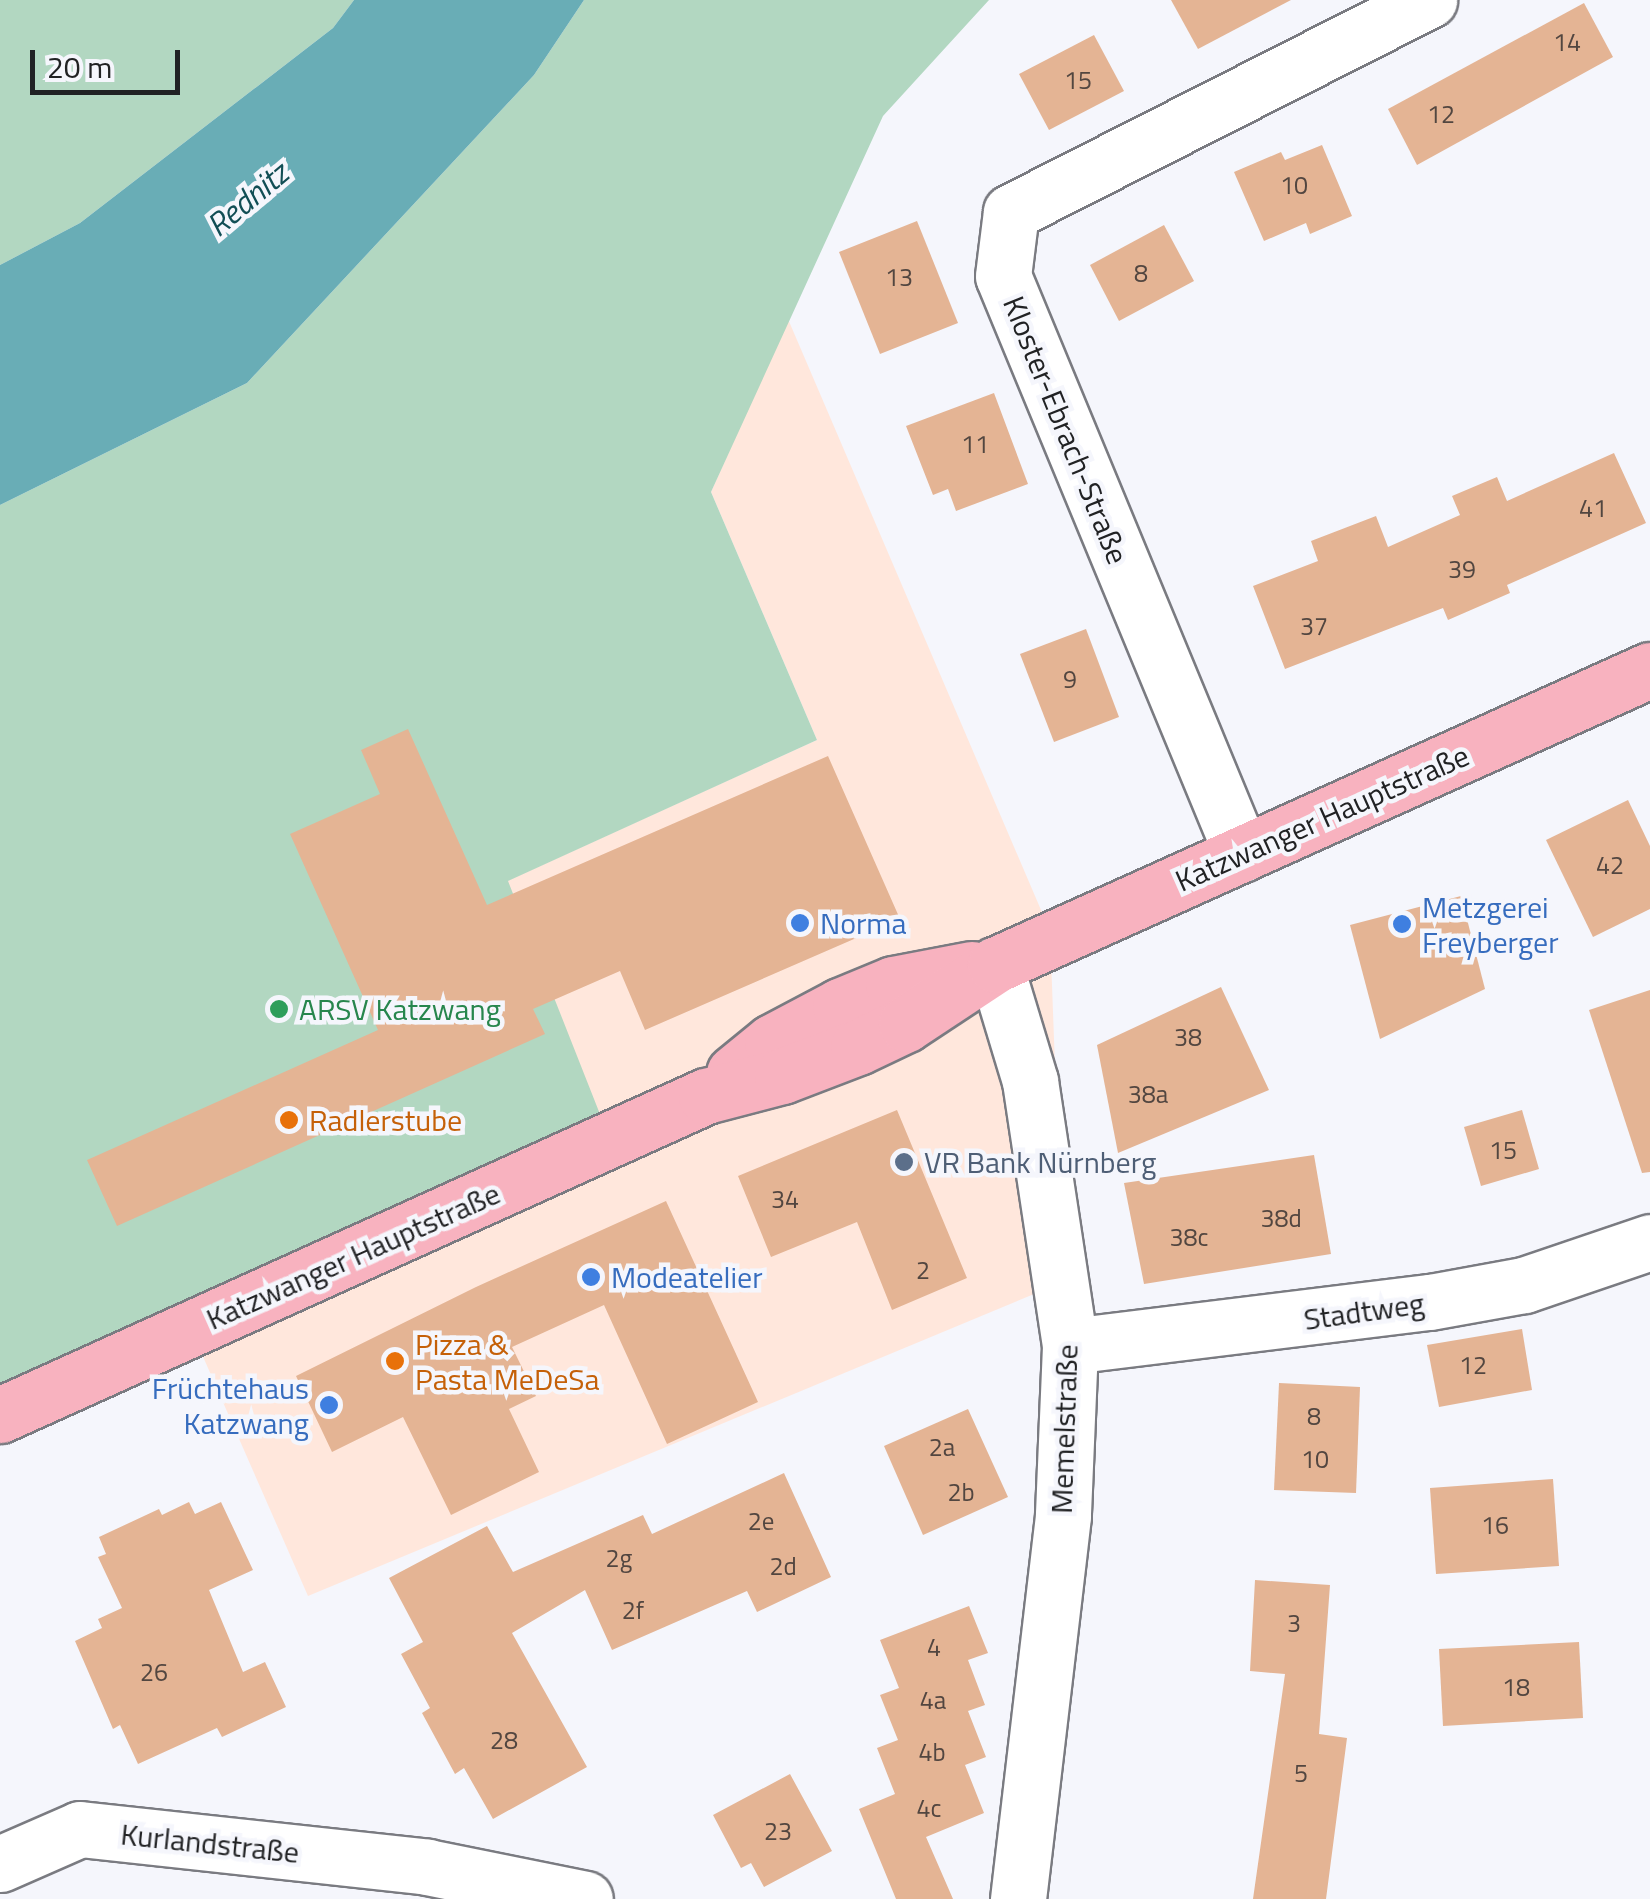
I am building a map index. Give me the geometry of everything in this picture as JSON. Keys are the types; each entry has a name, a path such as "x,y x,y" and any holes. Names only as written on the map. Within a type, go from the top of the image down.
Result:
{"main road":[{"name":"Katzwanger Hauptstraße","path":"0,1415 706,1096 772,1042 840,1006 894,984 995,965 1650,670"}],"street":[{"name":"Kloster-Ebrach-Straße","path":"1242,854 1003,276 1011,212 1429,0"},
{"name":"Memelstraße","path":"995,965 1030,1081 1070,1346 1063,1516 1018,1899"},
{"name":"Stadtweg","path":"1070,1346 1371,1312 1524,1285 1650,1242"},
{"name":"Kurlandstraße","path":"0,1864 80,1829 428,1883 584,1899"}],"shaded area":[{"path":"788,319 1050,931 1063,1282 308,1596 190,1327 507,881 817,740 711,492"}],"green space":[{"path":"0,0 354,0 333,28 80,223 0,265"},
{"path":"584,0 989,0 883,116 711,492 817,740 508,881 609,1137 0,1413 0,505 247,383 534,75"}],"water":[{"name":"Rednitz","path":"354,0 584,0 534,75 247,383 0,505 0,265 80,223 333,28"}],"building":[{"path":"1171,0 1291,0 1198,49"},
{"path":"1584,3 1613,57 1417,165 1388,109"},
{"path":"1094,35 1124,91 1049,130 1019,74"},
{"path":"1322,145 1352,216 1310,234 1306,223 1264,241 1234,172 1281,152 1285,160"},
{"path":"917,221 958,323 880,354 839,252"},
{"path":"1164,225 1194,281 1119,321 1090,265"},
{"path":"994,393 1028,484 956,511 948,489 933,495 906,426"},
{"path":"1614,453 1646,523 1507,585 1510,593 1448,620 1443,608 1285,669 1253,586 1318,561 1311,541 1376,516 1388,547 1460,515 1452,496 1497,477 1507,501"},
{"path":"1086,629 1119,717 1054,742 1020,654"},
{"path":"408,729 487,905 828,756 900,919 645,1030 620,971 533,1009 545,1034 117,1226 87,1160 378,1030 290,834 380,794 361,750"},
{"path":"1628,800 1650,846 1650,909 1593,937 1546,840"},
{"path":"1461,896 1485,989 1380,1039 1350,925"},
{"path":"1221,987 1269,1090 1118,1153 1097,1045"},
{"path":"1650,990 1650,1172 1642,1173 1589,1010"},
{"path":"897,1110 967,1278 892,1310 857,1222 771,1257 738,1176"},
{"path":"1522,1110 1539,1169 1481,1186 1464,1127"},
{"path":"1314,1155 1331,1254 1144,1284 1124,1183"},
{"path":"666,1201 758,1402 667,1444 604,1305 512,1347 536,1396 509,1409 539,1472 451,1515 403,1417 332,1452 296,1376 476,1287"},
{"path":"1522,1329 1532,1390 1439,1407 1427,1345"},
{"path":"1279,1383 1360,1387 1356,1493 1274,1490"},
{"path":"968,1409 1008,1497 923,1535 884,1446"},
{"path":"784,1473 831,1577 757,1612 747,1591 612,1650 585,1590 512,1633 587,1767 493,1819 464,1768 455,1774 422,1713 430,1708 401,1654 423,1642 389,1578 487,1526 513,1572 643,1515 652,1534"},
{"path":"1553,1479 1559,1566 1436,1574 1430,1488"},
{"path":"189,1502 195,1514 221,1502 253,1570 209,1590 243,1672 265,1662 286,1707 222,1737 217,1728 138,1764 120,1725 113,1729 75,1641 102,1628 98,1619 122,1608 98,1557 106,1554 99,1537 159,1509 162,1515"},
{"path":"1255,1580 1330,1585 1319,1734 1347,1738 1326,1899 1253,1899 1285,1674 1250,1671"},
{"path":"969,1606 988,1653 968,1660 985,1705 968,1711 986,1757 965,1765 984,1813 926,1837 953,1899 896,1899 859,1809 895,1794 877,1748 898,1740 880,1695 899,1688 880,1640"},
{"path":"1579,1642 1583,1718 1443,1726 1439,1649"},
{"path":"790,1774 832,1851 764,1887 751,1863 741,1868 713,1815"}],"place":[{"name":"Norma","path":"800,923"},
{"name":"Metzgerei Freyberger","path":"1402,924"},
{"name":"ARSV Katzwang","path":"279,1009"},
{"name":"Radlerstube","path":"289,1120"},
{"name":"VR Bank Nürnberg","path":"904,1162"},
{"name":"Modeatelier","path":"591,1277"},
{"name":"Pizza & Pasta MeDeSa","path":"395,1361"},
{"name":"Früchtehaus Katzwang","path":"329,1405"}]}
